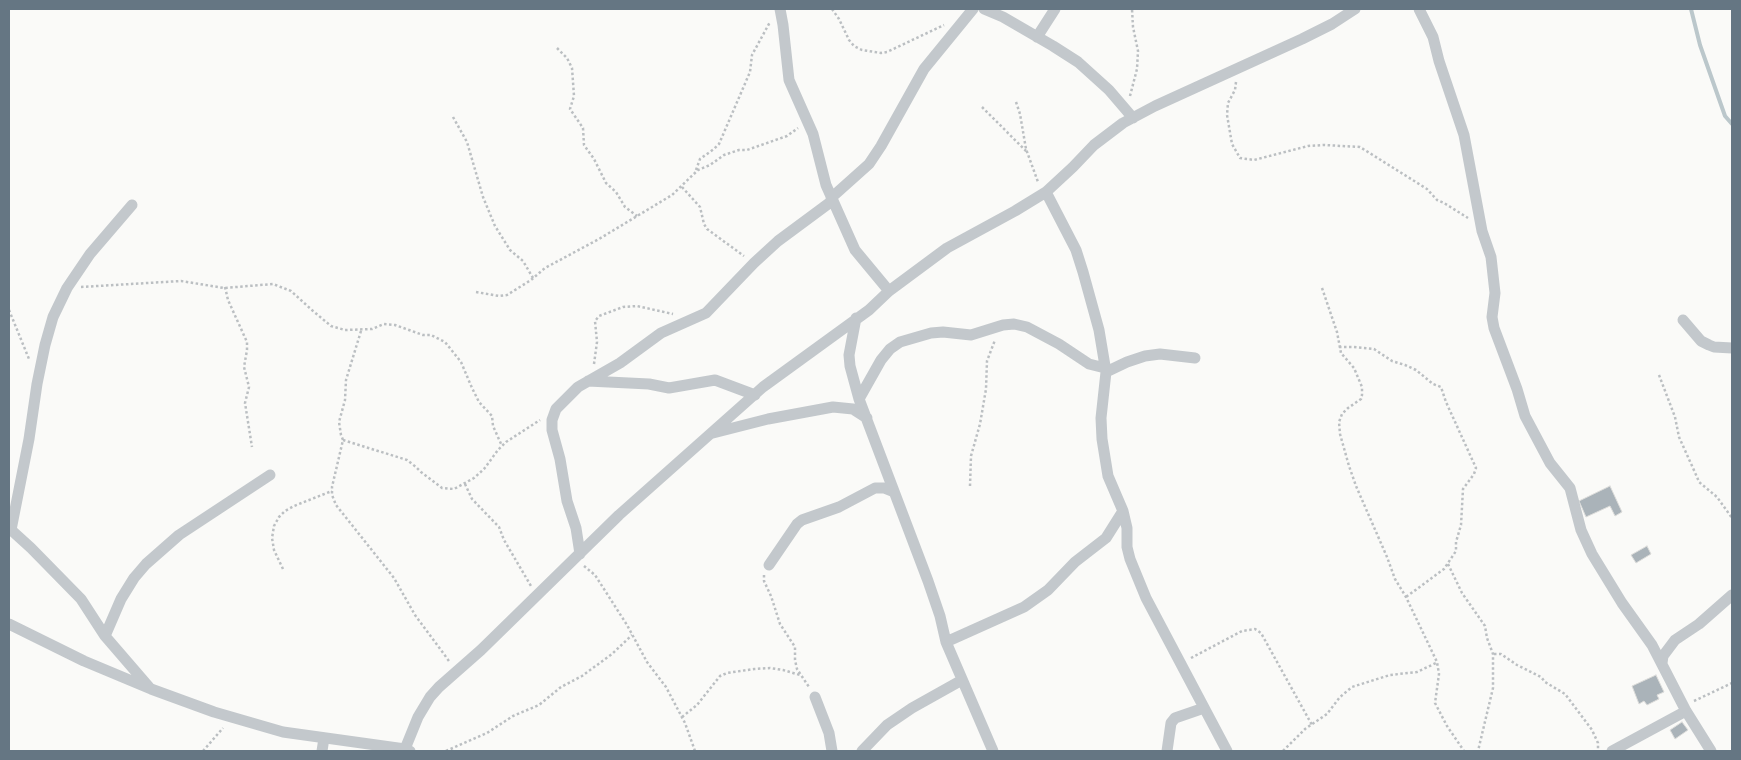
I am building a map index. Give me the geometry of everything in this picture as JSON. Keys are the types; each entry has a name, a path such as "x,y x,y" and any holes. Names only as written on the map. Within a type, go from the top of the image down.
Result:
{"street":[{"path":"984,9 1003,17 1078,62 1129,113"},
{"path":"1037,37 1055,9"},
{"path":"9,624 84,661 151,689 232,717 283,732 407,750 418,717 439,687 481,650 620,515 755,394 868,310 889,291 947,248 1015,211 1044,192 1094,145 1123,123 1129,113 1155,106 1237,69 1332,24 1355,9"},
{"path":"1419,9 1433,37 1439,61 1464,135 1482,226 1491,257 1495,293 1492,316 1494,328 1525,416 1550,463 1570,488 1581,530 1592,554 1662,662 1685,708 1711,751"},
{"path":"776,11 783,25 789,80 808,122 831,199 855,250 889,291"},
{"path":"580,554 576,528 567,501 560,459 552,430 552,420 556,409 571,392 590,379 620,363 661,333 706,313 778,241 831,199 869,164 924,69 970,13"},
{"path":"1044,192 1076,250 1084,272 1099,330 1106,370 1101,418 1102,439 1108,476 1123,512 1127,528 1127,547 1136,576 1227,751"},
{"path":"132,205 90,254 67,288 53,317 45,344 29,439 10,529 81,599 105,636 151,689"},
{"path":"856,318 849,355 859,399 928,581 940,616 946,642 993,751"},
{"path":"1683,320 1701,341 1714,347 1732,348"},
{"path":"859,399 881,360 890,349 900,342 931,333 943,332 971,335 1014,324 1028,327 1059,344 1089,364 1106,370 1145,356 1160,354 1195,358"},
{"path":"590,379 649,384 670,388 715,380 755,394"},
{"path":"712,433 768,419 833,407 853,409 867,418"},
{"path":"105,636 121,599 134,578 146,564 178,535 270,475"},
{"path":"769,565 796,524 802,520 839,507 876,488 884,488 894,492"},
{"path":"946,642 1024,607 1048,590 1075,562 1106,538 1123,512"},
{"path":"1662,662 1663,656 1675,640 1699,624 1732,595"},
{"path":"862,751 899,716 962,680"},
{"path":"815,697 829,733 832,751"},
{"path":"1167,751 1171,723 1175,718 1204,708"},
{"path":"1612,751 1685,708"},
{"path":"322,751 324,738"}],"path":[{"path":"832,9 854,46 862,50 880,53 970,13"},
{"path":"1129,113 1138,51 1132,27 1132,9"},
{"path":"695,172 699,160 714,149 724,132 750,72 752,55 776,11"},
{"path":"558,48 567,58 572,68 574,96 570,109 583,128 584,145 594,159 606,183 616,192 625,207 638,216"},
{"path":"1237,69 1235,90 1228,103 1227,115 1232,144 1240,158 1254,160 1308,146 1360,147 1427,189 1437,200 1461,212 1482,226"},
{"path":"1016,102 1027,152 1044,192"},
{"path":"982,107 1027,152"},
{"path":"453,117 467,142 483,197 494,226 510,250 523,262 532,278"},
{"path":"476,292 499,296 507,295 545,268 599,239 672,195 695,172 710,165 724,155 739,150 747,150 787,136 808,122"},
{"path":"682,186 700,207 707,229 754,263"},
{"path":"67,288 181,281 225,288 273,284 291,290 331,326 345,330 361,330 372,329 384,324 395,325 423,335 431,335 445,342 462,362 479,402 492,416 493,426 502,446"},
{"path":"225,288 228,300 247,342 248,350 244,367 249,387 245,403 252,447"},
{"path":"1322,288 1337,332 1341,353 1358,373 1362,394 1358,402 1342,414 1339,422 1342,446 1356,486 1392,573 1406,597 1437,662 1439,674 1435,703 1447,726 1464,751"},
{"path":"590,379 596,342 594,326 599,316 623,307 637,306 674,315"},
{"path":"9,310 22,340 37,384"},
{"path":"970,486 971,456 980,424 986,389 987,361 999,327"},
{"path":"361,330 346,380 345,400 339,422 343,440 332,491 336,506 394,578 415,615 457,670"},
{"path":"1339,347 1374,350 1392,361 1416,370 1433,384 1439,386 1442,389 1476,468 1463,489 1460,516 1461,526 1456,542 1457,548 1438,574 1406,597"},
{"path":"1660,375 1675,417 1679,437 1699,482 1717,497 1732,518"},
{"path":"343,440 407,460 442,488 454,489 465,484 484,469 502,446 556,409"},
{"path":"465,484 472,499 499,527 504,540 536,596"},
{"path":"283,569 274,550 272,538 274,526 279,517 284,511 294,506 332,491"},
{"path":"571,562 587,566 595,575 647,662 666,687 682,717 695,751"},
{"path":"1447,564 1462,593 1485,626 1487,638 1494,654 1493,688 1478,751"},
{"path":"769,565 764,574 764,581 780,624 795,647 795,660 800,675 815,697"},
{"path":"1181,663 1242,631 1255,629 1261,633 1312,725"},
{"path":"446,751 486,734 513,716 539,705 561,687 582,676 612,654 632,635"},
{"path":"1494,654 1501,654 1517,665 1541,677 1564,694 1592,730 1598,743 1598,751"},
{"path":"1283,751 1327,714 1340,697 1352,687 1390,675 1417,672 1437,662"},
{"path":"682,717 697,705 720,676 727,673 770,668 800,675"},
{"path":"1685,708 1732,683"},
{"path":"203,751 232,717"}],"building":[{"path":"1610,486 1622,512 1615,516 1610,506 1586,517 1579,501"},
{"path":"1647,546 1651,554 1636,563 1631,555"},
{"path":"1656,675 1664,692 1657,695 1659,699 1647,705 1644,701 1639,704 1632,686"},
{"path":"1682,722 1688,730 1675,739 1670,730"}],"waterway":[{"path":"1691,9 1700,45 1725,116 1732,124"}]}
